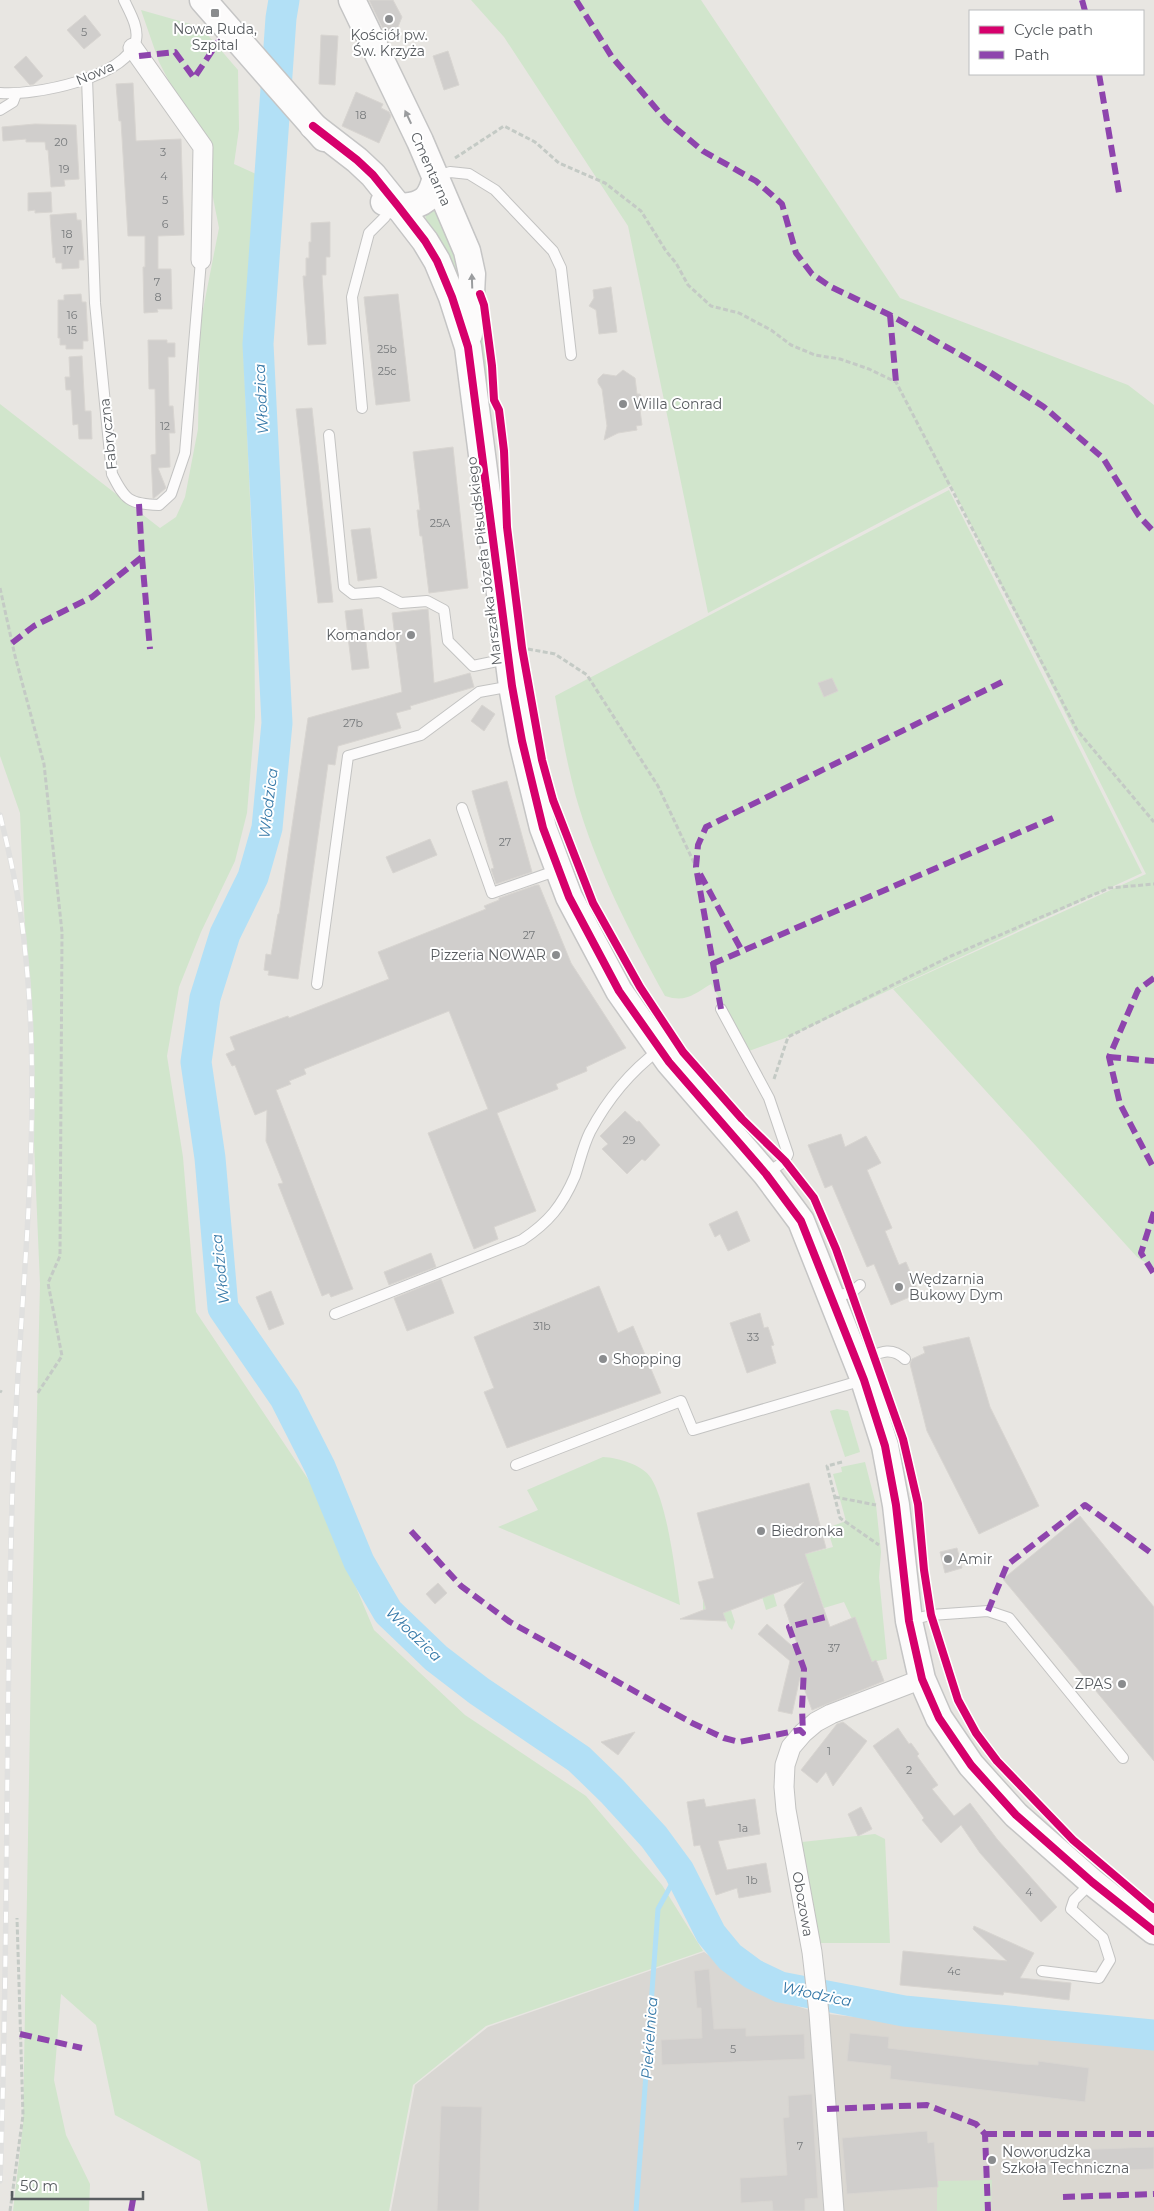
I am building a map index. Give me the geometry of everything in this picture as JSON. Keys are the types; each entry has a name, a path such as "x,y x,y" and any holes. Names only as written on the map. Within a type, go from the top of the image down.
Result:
{"street":[{"path":"203,0 341,158 362,175 382,201 390,206 392,211 408,207 426,199 433,189 435,175"},
{"name":"Cmentarna","path":"352,0 435,175 467,251 472,274 468,347"},
{"path":"133,48 203,147 201,260"},
{"name":"Marszałka Józefa Piłsudskiego","path":"313,126 373,175 441,303 474,393"},
{"name":"Marszałka Józefa Piłsudskiego","path":"392,211 425,241 444,275 468,347 483,450 491,528 515,654 512,686 522,741 543,828 569,897 619,991 659,1050 766,1174 801,1221 860,1370 886,1446 896,1505 909,1621 922,1679 948,1733 980,1777 1016,1815 1092,1882 1154,1931"},
{"name":"Obozowa","path":"834,2211 819,2013 812,1952 786,1810 785,1765 791,1747 816,1722 922,1679"}],"lane":[{"path":"124,0 135,26 137,38 133,48"},
{"name":"Nowa","path":"0,93 16,94 53,89 87,78 115,66 126,58 133,48"},
{"name":"Fabryczna","path":"87,78 95,303 112,474 122,494 139,504 159,505 171,494 185,453 201,260"},
{"path":"0,110 13,102 16,94"},
{"path":"435,175 450,172 469,174 495,190 553,251 561,268 571,355"},
{"path":"362,408 352,297 369,233 392,211"},
{"path":"329,435 344,586 353,594 380,592 401,603 428,601 444,610 448,641 473,666 515,654"},
{"path":"317,984 348,756 421,735 479,692 512,686"},
{"path":"462,808 492,893 559,870"},
{"path":"721,1010 769,1098 788,1154 785,1161 766,1174"},
{"path":"335,1314 522,1240 542,1227 557,1211 574,1176 589,1134 600,1114 636,1068 659,1050"},
{"path":"832,1296 851,1293 860,1285"},
{"path":"516,1465 681,1401 693,1430 803,1399 860,1370 889,1350 897,1351 905,1359"},
{"path":"909,1621 932,1615 988,1611 1009,1618 1123,1758"},
{"path":"1042,1971 1100,1978 1110,1960 1103,1938 1071,1909 1074,1900 1092,1882"}],"path":[{"path":"435,175 504,126 535,142 559,163 605,183 641,211 666,251 676,263 688,285 711,306 739,313 771,330 791,345 815,355 840,359 869,369 896,382 1076,730 1154,822"},
{"path":"0,588 15,656 44,764 62,932 60,1256 48,1283 62,1356 37,1394"},
{"path":"515,654 555,654 588,675 658,786 696,867"},
{"path":"769,1098 788,1036 951,956 1110,888 1154,884"},
{"path":"842,1462 827,1466 840,1518 880,1546"},
{"path":"835,1497 876,1505"},
{"path":"10,2211 23,2115 16,1918"}],"shaded area":[{"path":"704,1952 774,1999 819,2013 834,2211 391,2211 415,2085 488,2027"},
{"name":"Noworudzka Szkoła Techniczna","path":"819,2013 1154,2050 1154,2211 834,2211"}],"green space":[{"path":"471,0 701,0 900,298 1128,385 1154,405 1154,1268 1137,1257 893,989 1146,874 951,485 708,613 628,226 504,37"},
{"path":"141,10 201,27 238,70 239,129 234,164 258,175 243,343 254,587 255,717 247,813 235,861 201,932 179,987 167,1056 183,1157 196,1312 314,1488 374,1630 465,1715 586,1796 662,1885 703,1951 486,2026 413,2085 389,2211 208,2211 200,2161 115,2115 96,2025 61,1994 54,2080 66,2135 90,2184 89,2211 13,2211 23,2125 40,1284 20,813 0,756 0,404 160,528 176,517 185,497 198,429 200,325 219,228 203,147 159,62"},
{"path":"434,203 462,253 462,287 426,222 425,210"},
{"path":"482,305 493,399 475,356"},
{"path":"949,490 1142,873 788,1037 749,1051 711,984 695,994 684,998 665,996 627,924 593,849 576,797 555,696"},
{"path":"837,1409 848,1411 860,1452 845,1457 830,1411"},
{"path":"603,1457 622,1460 636,1465 651,1478 657,1490 666,1522 680,1605 498,1527 538,1510 527,1490"},
{"path":"865,1462 876,1505 881,1552 879,1577 887,1659 872,1662 844,1602 824,1608 812,1574 772,1588 777,1606 766,1610 760,1590 728,1601 735,1622 732,1630 719,1604 703,1610 703,1598 768,1564 833,1547 827,1528 846,1521 833,1474 842,1472 841,1467"},
{"path":"875,1834 885,1839 890,1943 820,1943 802,1842"},
{"path":"992,2180 991,2211 937,2211 937,2181"}],"building":[{"name":"Kościół pw. Św. Krzyża","path":"369,0 393,0 402,17 395,34 382,27"},
{"path":"85,15 101,35 84,49 67,30"},
{"path":"321,35 338,36 335,85 319,84"},
{"path":"448,51 459,85 444,90 433,56"},
{"path":"26,56 43,76 30,85 14,67"},
{"path":"133,83 136,141 181,139 184,235 158,236 158,269 171,269 172,309 157,309 158,312 144,313 143,267 145,267 145,236 128,236 121,121 119,121 116,84"},
{"path":"356,92 383,104 381,108 389,112 391,116 379,143 342,126"},
{"path":"35,124 76,125 79,179 64,180 65,186 51,187 48,150 46,150 45,142 26,142 26,139 3,141 2,127"},
{"path":"51,192 52,212 35,213 35,210 28,211 28,193"},
{"path":"76,213 77,220 81,220 84,260 79,260 79,268 62,269 62,263 56,263 55,257 53,258 50,215"},
{"path":"330,222 330,257 326,257 326,275 322,275 326,344 308,345 303,276 306,276 306,258 309,258 311,223"},
{"path":"611,287 617,332 599,334 596,310 589,306 594,298 593,290"},
{"path":"81,294 82,302 86,302 88,341 83,341 83,349 66,349 66,345 60,345 60,338 58,338 58,300 64,300 64,295"},
{"path":"398,294 410,401 376,405 364,297"},
{"path":"148,340 167,340 167,343 175,343 175,357 168,357 169,406 173,406 175,433 169,433 170,467 158,468 166,488 154,498 151,455 156,454 155,389 149,389"},
{"path":"82,356 85,411 91,411 92,439 79,439 78,424 73,425 71,390 66,390 65,377 70,377 69,357"},
{"name":"Willa Conrad","path":"623,370 635,378 637,394 640,394 643,409 640,410 642,425 636,426 637,430 618,433 604,440 607,426 602,389 598,379 603,374 616,376"},
{"path":"312,408 333,602 318,603 296,409"},
{"path":"453,447 468,588 429,593 417,510 420,510 413,452"},
{"path":"370,528 377,578 358,581 351,530"},
{"path":"362,609 369,668 352,670 345,611"},
{"path":"428,609 434,683 470,673 474,687 410,706 411,709 396,713 401,728 338,746 335,765 328,764 298,979 268,975 269,971 264,970 266,954 271,955 279,914 308,718 402,692 392,613"},
{"path":"832,678 838,691 824,697 818,683"},
{"path":"482,705 495,714 484,731 471,721"},
{"path":"507,781 532,872 496,884 491,869 494,868 472,791"},
{"path":"430,839 437,855 393,873 386,857"},
{"path":"539,885 571,963 626,1048 586,1067 587,1071 556,1084 558,1089 497,1113 536,1211 494,1227 498,1239 474,1249 428,1133 488,1109 449,1011 304,1069 306,1074 289,1081 291,1084 276,1090 353,1289 331,1297 329,1293 322,1296 278,1184 283,1183 266,1141 267,1110 255,1115 235,1065 232,1066 226,1054 235,1050 230,1037 288,1016 289,1018 389,979 378,952 486,909 484,906 499,900 499,898"},
{"path":"625,1111 637,1122 639,1121 660,1145 645,1161 642,1159 627,1174 602,1149 608,1144 600,1136"},
{"path":"841,1134 845,1147 866,1136 881,1163 867,1170 892,1228 885,1231 899,1265 906,1262 919,1293 891,1305 874,1264 867,1267 832,1185 825,1188 808,1145"},
{"path":"737,1211 750,1241 728,1251 720,1234 715,1237 709,1224"},
{"path":"431,1253 436,1267 389,1285 384,1272"},
{"path":"441,1279 454,1313 407,1331 394,1298"},
{"name":"Shopping","path":"599,1286 618,1333 633,1326 661,1393 507,1448 484,1392 494,1388 474,1337"},
{"path":"271,1291 284,1324 269,1330 256,1297"},
{"path":"760,1313 764,1328 768,1327 774,1345 771,1346 776,1363 747,1373 730,1323"},
{"path":"969,1337 990,1407 1039,1506 979,1534 927,1431 910,1364 912,1359 925,1353 923,1347"},
{"path":"809,1483 826,1548 805,1554 830,1627 855,1617 872,1662 876,1660 884,1681 812,1710 800,1677 792,1714 778,1711 790,1661 758,1634 767,1624 800,1653 784,1605 804,1582 723,1613 726,1621 680,1619 706,1609 698,1582 714,1578 697,1513"},
{"name":"ZPAS","path":"1080,1516 1154,1607 1154,1761 1003,1579"},
{"path":"957,1548 962,1568 945,1573 940,1552"},
{"path":"438,1583 447,1593 435,1604 426,1594"},
{"path":"843,1722 867,1741 833,1786 826,1772 817,1783 801,1770 837,1724"},
{"path":"898,1728 919,1754 917,1756 938,1785 932,1789 954,1816 970,1803 997,1839 1057,1907 1041,1922 980,1853 961,1825 941,1843 922,1820 924,1818 873,1746"},
{"path":"635,1732 618,1755 601,1742"},
{"path":"704,1799 706,1807 755,1799 760,1834 718,1841 727,1870 766,1863 771,1892 739,1898 737,1888 716,1895 700,1845 694,1846 687,1802"},
{"path":"861,1807 872,1829 858,1836 848,1814"},
{"path":"974,1926 1034,1953 1020,1978 1071,1983 1069,2000 1004,1992 1003,1995 900,1985 903,1951 1007,1961 973,1929"},
{"path":"709,1969 714,2029 746,2028 746,2036 804,2034 805,2059 662,2065 661,2040 702,2038 701,2008 697,2008 694,1971"},
{"path":"850,2033 889,2037 888,2048 1024,2064 1038,2065 1038,2061 1089,2068 1085,2102 890,2079 891,2066 847,2061"},
{"path":"812,2094 818,2198 805,2199 805,2211 773,2211 772,2201 741,2203 740,2178 787,2175 783,2118 789,2117 788,2096"},
{"path":"441,2106 482,2107 479,2211 437,2211"},
{"path":"927,2131 928,2143 934,2142 938,2187 847,2194 842,2138"},
{"path":"1154,2147 1154,2169 1042,2173 1040,2151"}],"waterway":[{"name":"Włodzica","path":"284,0 281,18 258,344 277,723 267,828 253,877 225,934 205,998 196,1062 210,1158 223,1308 285,1398 320,1467 359,1562 388,1612 436,1658 479,1691 579,1759 612,1791 654,1837 679,1871 711,1934 730,1957 753,1974 780,1987 904,2011 1154,2035"},
{"name":"Piekielnica","path":"636,2211 658,1909 679,1871"}],"railway":[{"path":"0,815 21,916 30,1015 32,1080 28,1211 13,1472 5,2004 0,2181"}],"marked path":[{"path":"576,0 612,57 666,120 703,151 756,181 782,204 796,253 812,274 831,287 890,315 982,367 1044,407 1103,458 1139,516 1154,532"},
{"path":"1082,0 1085,10"},
{"path":"139,56 175,52 194,78 220,39"},
{"path":"1099,75 1119,193"},
{"path":"890,315 896,382"},
{"path":"12,643 34,626 92,597 142,557 139,504"},
{"path":"142,557 150,649"},
{"path":"721,1009 696,867 698,845 706,827 1002,682"},
{"path":"712,964 1053,818"},
{"path":"700,874 742,951"},
{"path":"1154,978 1138,990 1109,1057 1120,1104 1154,1169"},
{"path":"1109,1057 1154,1061"},
{"path":"1154,1212 1141,1253 1154,1274"},
{"path":"988,1611 1007,1565 1085,1505 1154,1555"},
{"path":"411,1531 461,1586 510,1622 692,1723 724,1738 739,1742 800,1730 803,1733 804,1669 789,1627 829,1616"},
{"path":"20,2034 82,2048"},
{"path":"827,2109 927,2105 976,2124 985,2134 988,2211"},
{"path":"985,2134 1154,2134"},
{"path":"131,2211 134,2194"},
{"path":"1063,2197 1154,2194"}],"cycle path":[{"path":"313,126 373,175 425,241 437,261 452,297 468,347 512,686 522,741 543,828 569,897 619,991 669,1062 766,1174 801,1221 864,1380 885,1446 896,1505 909,1621 922,1679 939,1718 971,1765 1016,1815 1092,1882 1154,1931"},
{"path":"480,294 484,305 492,366 494,400 499,410 504,451 507,527 522,648 542,760 553,800 593,903 640,987 683,1052 742,1119 785,1161 814,1198 836,1249 903,1439 918,1504 924,1570 931,1615 958,1700 976,1733 997,1761 1073,1840 1154,1909"}],"place":[{"name":"Nowa Ruda, Szpital","path":"215,13"},
{"name":"Kościół pw. Św. Krzyża","path":"389,19"},
{"name":"Willa Conrad","path":"623,404"},
{"name":"Komandor","path":"411,635"},
{"name":"Pizzeria NOWAR","path":"556,955"},
{"name":"Wędzarnia Bukowy Dym","path":"899,1287"},
{"name":"Shopping","path":"603,1359"},
{"name":"Biedronka","path":"761,1531"},
{"name":"Amir","path":"948,1559"},
{"name":"ZPAS","path":"1122,1684"},
{"name":"Noworudzka Szkoła Techniczna","path":"992,2160"}]}
